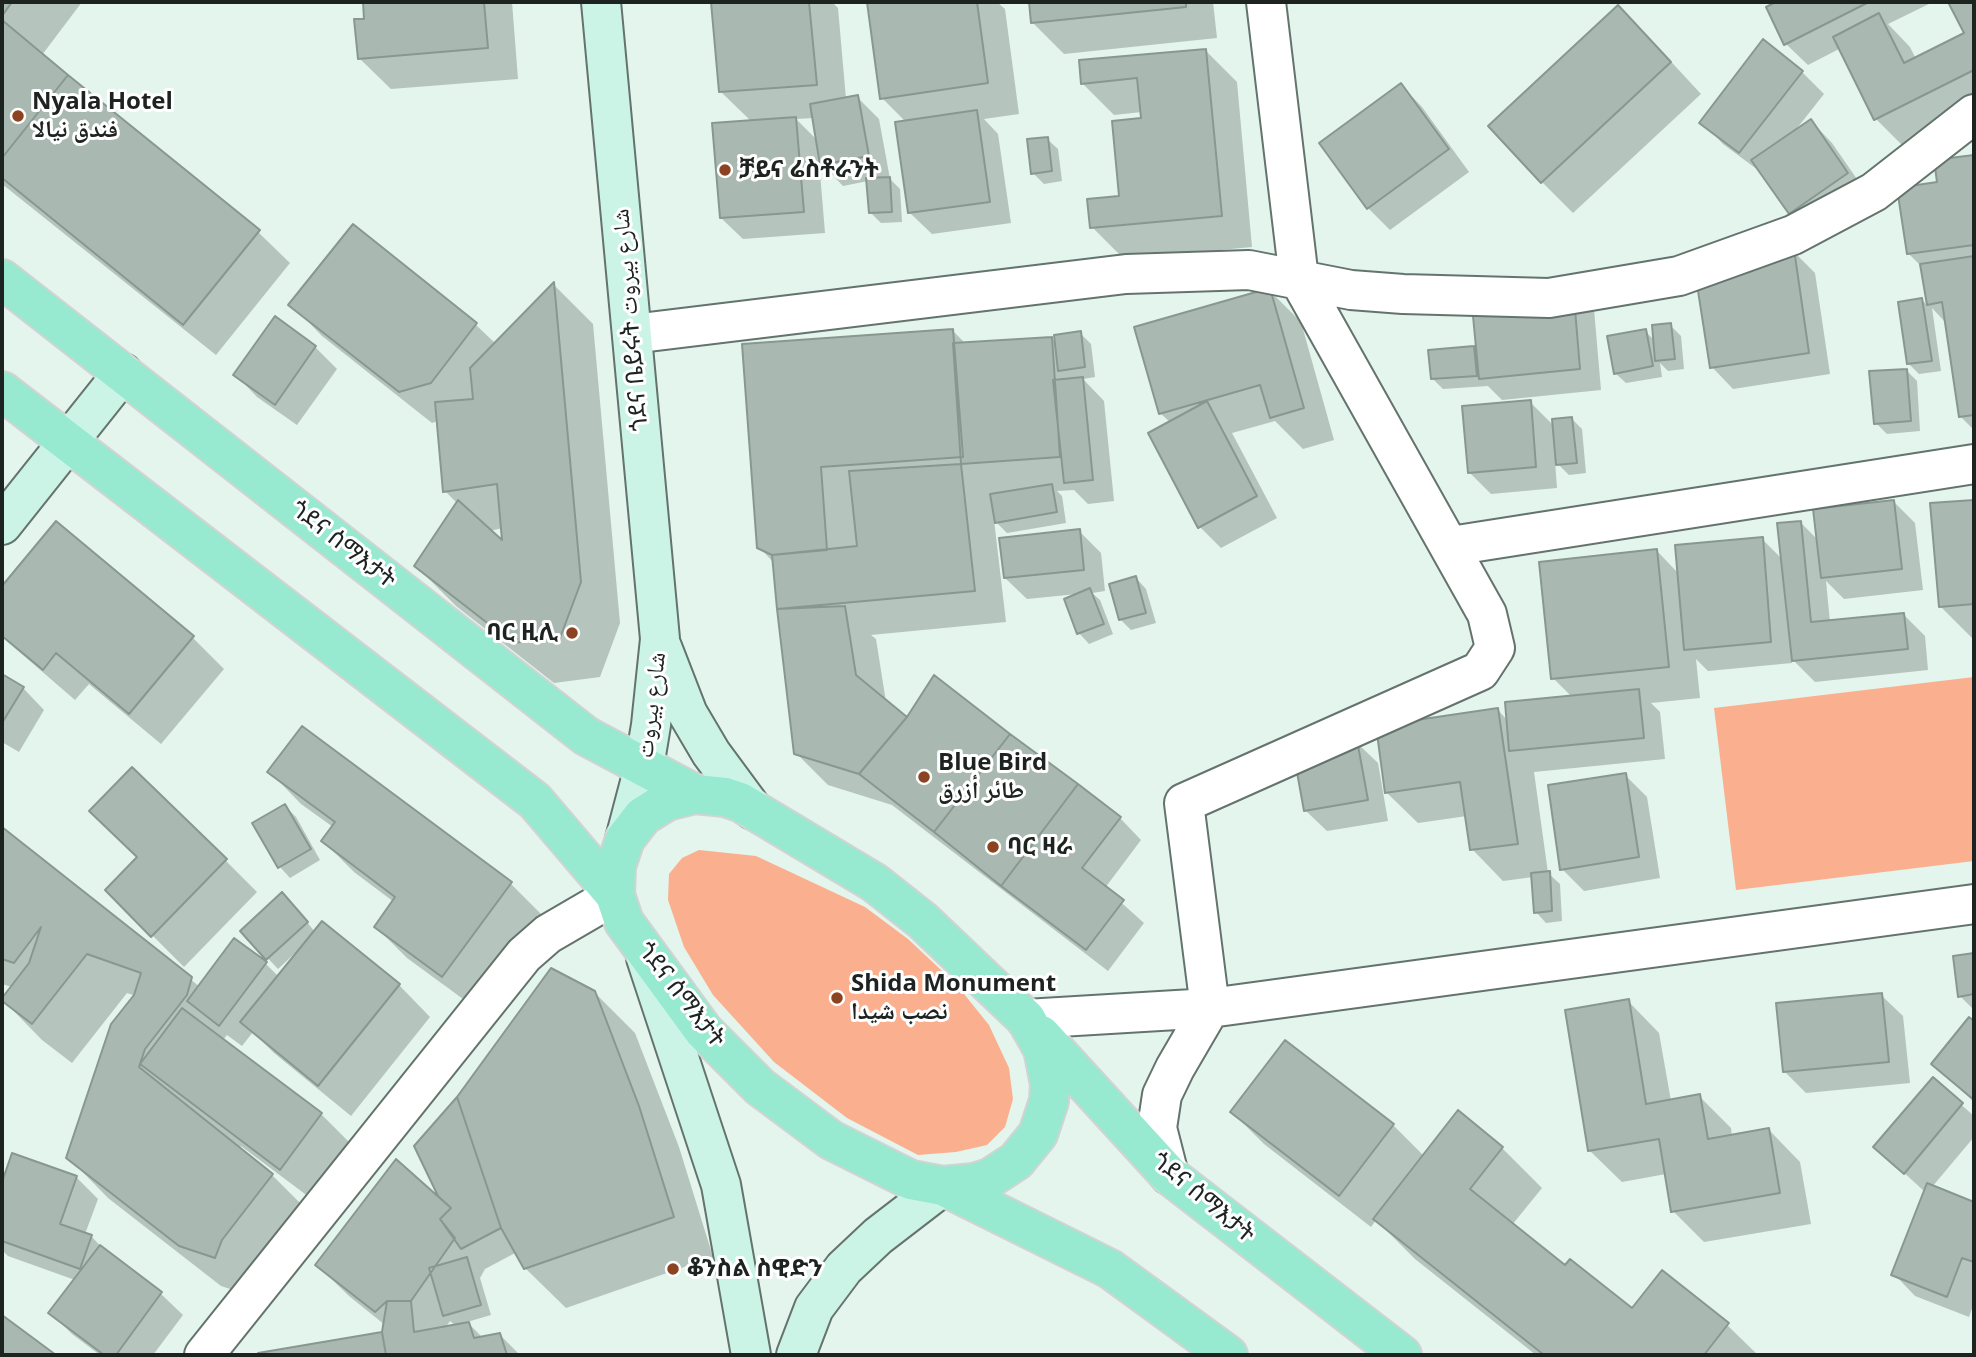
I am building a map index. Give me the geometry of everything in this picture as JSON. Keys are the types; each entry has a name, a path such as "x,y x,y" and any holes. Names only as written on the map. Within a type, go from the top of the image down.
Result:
{"main road":[{"name":"ጎደና ቤይሩት شارع بيروت","path":"601,2 660,639"},
{"name":"ጎደና ሰማእታት","path":"2,279 586,736 695,794"},
{"path":"2,525 123,373"},
{"name":"ጎደና ሰማእታት","path":"2,391 66,443 535,801 615,895"},
{"name":"شارع بيروت","path":"625,839 644,767 660,639"},
{"name":"شارع بيروت","path":"660,639 688,713 711,753 753,810"},
{"name":"ጎደና ሰማእታት","path":"1026,1019 1043,1049 1050,1084 1049,1101 1038,1134 1016,1161 990,1178 958,1186 911,1180 831,1140 760,1087 704,1030 624,922 615,895 616,866 625,839 643,816 667,801 695,794 725,797 753,810 876,883 923,921 1026,1019 1169,1175 1402,1355"},
{"path":"642,946 721,1185 751,1355"},
{"name":"ጎደና ሰማእታት","path":"943,1186 1110,1269 1228,1355"},
{"path":"796,1355 814,1308 844,1268 878,1236 943,1186"}],"street":[{"path":"1169,1175 1157,1128 1162,1096 1210,1008 1184,803 1480,671 1495,648 1487,614 1451,546 1299,279 1266,2"},
{"path":"632,334 1126,274 1250,270 1350,290 1549,299 1679,276 1793,235 1874,192 1974,114"},
{"path":"1451,546 1974,464"},
{"path":"204,1355 524,955 548,934 615,895"},
{"path":"1026,1019 1210,1008 1974,904"}],"shaded area":[{"path":"1974,677 1974,861 1736,890 1714,708"},
{"path":"699,850 756,856 865,907 908,939 956,984 989,1025 1009,1068 1013,1099 1005,1127 987,1145 956,1152 918,1155 847,1118 774,1062 713,995 684,947 668,900 669,874 682,858"}],"building":[{"path":"2,2 12,2 2,16"},
{"path":"363,2 484,2 488,48 358,59 354,19 364,19"},
{"path":"711,2 809,2 817,85 719,92"},
{"path":"867,2 977,2 988,83 880,99"},
{"path":"1029,2 1186,2 1186,7 1031,23"},
{"path":"1776,2 1869,2 1784,45 1766,7"},
{"path":"1948,2 1974,2 1974,70 1874,120 1833,37 1879,13 1904,63 1964,33"},
{"path":"1618,5 1671,62 1541,183 1488,126"},
{"name":"Nyala Hotel فندق نيالا","path":"2,20 68,75 2,158"},
{"path":"1763,39 1803,71 1739,153 1699,123"},
{"path":"1206,49 1222,216 1090,228 1087,199 1119,196 1112,121 1141,118 1137,78 1081,84 1079,60"},
{"path":"68,75 260,230 183,325 2,178 2,158"},
{"path":"1401,83 1449,149 1367,209 1319,143"},
{"path":"858,95 869,156 820,165 810,104"},
{"path":"977,110 990,202 908,213 895,122"},
{"path":"796,117 804,212 720,218 712,123"},
{"path":"1811,119 1848,173 1789,214 1751,160"},
{"path":"1048,137 1052,171 1031,174 1027,139"},
{"path":"1974,155 1974,245 1907,254 1897,188 1937,182 1934,160"},
{"path":"890,177 892,212 869,213 866,178"},
{"path":"353,224 477,323 431,383 399,392 288,305"},
{"path":"1794,249 1809,353 1710,368 1694,265"},
{"path":"1974,256 1974,415 1959,417 1942,302 1927,305 1920,264"},
{"path":"554,282 581,582 560,638 513,643 414,566 458,500 502,540 497,484 443,492 435,402 473,399 470,368"},
{"path":"1573,285 1580,369 1479,379 1471,295"},
{"path":"1270,288 1304,408 1270,418 1260,385 1159,414 1134,327"},
{"path":"1922,298 1932,361 1907,364 1898,302"},
{"path":"275,316 316,346 275,405 233,375"},
{"path":"1671,323 1675,359 1655,361 1652,325"},
{"path":"953,329 963,457 821,467 827,550 772,555 757,548 742,344"},
{"path":"1646,329 1653,366 1614,374 1607,336"},
{"path":"1081,331 1085,367 1058,371 1054,335"},
{"path":"1052,337 1060,457 961,464 953,343"},
{"path":"1474,346 1477,376 1431,379 1428,350"},
{"path":"1907,369 1911,421 1874,424 1869,371"},
{"path":"1083,377 1093,480 1064,483 1053,380"},
{"path":"1531,400 1536,467 1468,473 1462,406"},
{"path":"1207,401 1257,496 1198,528 1148,433"},
{"path":"1572,417 1577,463 1556,465 1552,419"},
{"path":"961,464 975,591 777,609 772,555 857,546 849,471"},
{"path":"1052,484 1057,512 995,523 990,494"},
{"path":"1894,500 1902,569 1821,578 1813,509"},
{"path":"1974,500 1974,604 1939,607 1930,503"},
{"path":"56,521 194,636 129,714 56,653 43,670 2,636 2,586"},
{"path":"1801,521 1811,622 1904,613 1908,649 1792,661 1777,523"},
{"path":"1080,529 1084,570 1004,578 999,538"},
{"path":"1763,537 1771,642 1684,650 1675,545"},
{"path":"1657,549 1669,667 1551,679 1539,562"},
{"path":"1136,576 1146,613 1119,620 1109,584"},
{"path":"1090,588 1104,624 1077,634 1064,599"},
{"path":"845,606 856,675 907,717 859,774 794,754 777,609"},
{"path":"2,674 24,687 2,723"},
{"path":"934,675 1010,734 934,832 859,774 907,717"},
{"path":"1639,689 1644,738 1509,751 1505,702"},
{"path":"1498,708 1518,844 1470,850 1460,782 1385,793 1376,726"},
{"path":"302,726 512,882 442,977 374,927 395,897 321,841 335,822 267,772"},
{"path":"1010,734 1078,784 1001,886 934,832"},
{"path":"1357,740 1368,800 1304,811 1293,750"},
{"path":"132,767 227,859 151,937 105,890 137,857 89,811"},
{"path":"1626,773 1639,857 1560,870 1548,785"},
{"path":"1078,784 1121,817 1082,868 1124,900 1086,950 1001,886"},
{"path":"285,804 311,849 278,868 252,823"},
{"path":"2,827 192,977 187,995 145,1049 139,1067 273,1174 222,1240 215,1258 179,1246 66,1158 111,1024 134,995 141,973 87,954 32,1024 2,1001 29,963 41,927 14,963 2,959"},
{"path":"1550,871 1552,911 1534,913 1531,873"},
{"path":"282,892 308,922 266,960 240,931"},
{"path":"322,921 400,984 318,1086 240,1022"},
{"path":"234,938 267,962 219,1026 187,1001"},
{"path":"1974,953 1974,994 1958,997 1953,956"},
{"path":"551,968 595,991 639,1106 674,1217 524,1269 501,1228 457,1097"},
{"path":"1882,993 1889,1062 1783,1072 1776,1003"},
{"path":"1629,999 1646,1104 1700,1094 1708,1139 1769,1128 1780,1193 1671,1212 1659,1139 1588,1151 1565,1010"},
{"path":"182,1008 322,1113 280,1170 140,1064"},
{"path":"1969,1017 1974,1021 1974,1100 1931,1064"},
{"path":"1285,1040 1394,1124 1339,1196 1230,1112"},
{"path":"1933,1077 1963,1103 1904,1174 1873,1147"},
{"path":"457,1097 501,1228 461,1249 440,1219 451,1208 438,1196 414,1146"},
{"path":"1458,1110 1503,1147 1470,1189 1565,1265 1570,1259 1632,1308 1662,1270 1729,1323 1704,1355 1544,1355 1373,1219"},
{"path":"12,1153 77,1176 60,1224 92,1235 80,1269 2,1241 2,1182"},
{"path":"396,1159 451,1208 440,1219 455,1238 411,1301 387,1301 375,1312 315,1265"},
{"path":"1927,1183 1974,1202 1974,1262 1962,1258 1947,1297 1891,1275"},
{"path":"100,1245 162,1292 116,1355 104,1355 48,1313"},
{"path":"467,1257 481,1305 443,1316 429,1268"},
{"path":"387,1301 411,1301 414,1332 469,1322 474,1338 500,1333 507,1355 386,1355 382,1332"},
{"path":"2,1315 56,1355 2,1355"},
{"path":"382,1332 386,1355 258,1355 258,1353"}],"place":[{"name":"Nyala Hotel فندق نيالا","path":"18,116"},
{"name":"ቻይና ሬስቶራንት","path":"725,170"},
{"name":"ባር ዚሊ","path":"572,633"},
{"name":"Blue Bird طائر أزرق","path":"924,777"},
{"name":"ባር ዛራ","path":"993,847"},
{"name":"Shida Monument نصب شيدا","path":"837,998"},
{"name":"ቆንስል ስዊድን","path":"673,1269"}]}
